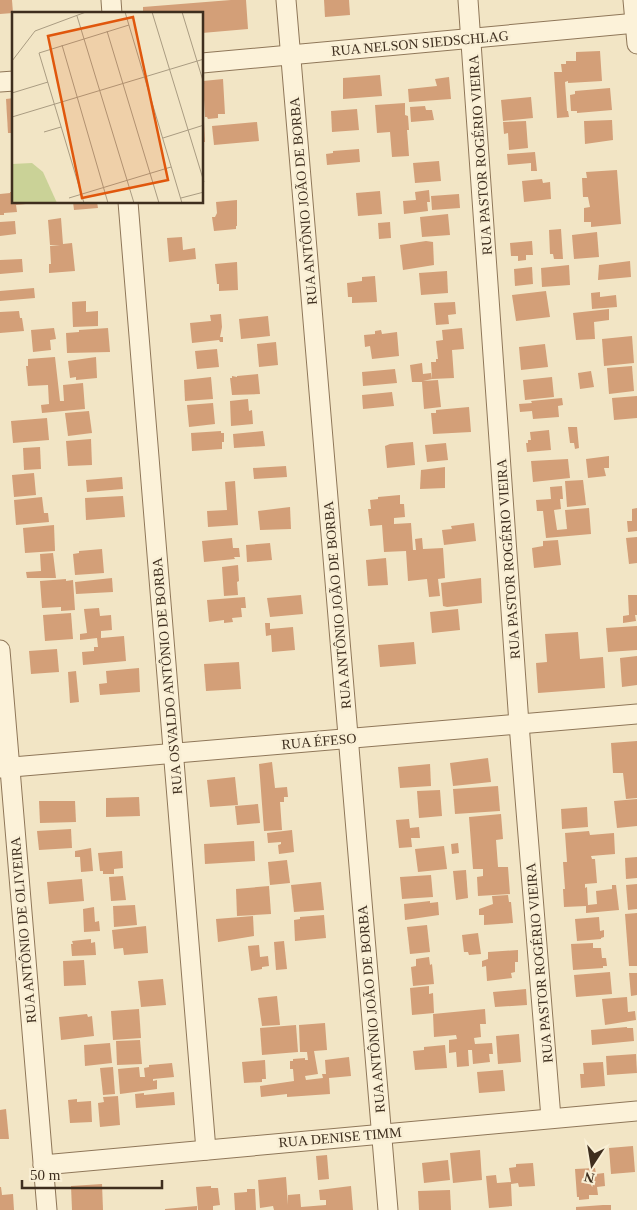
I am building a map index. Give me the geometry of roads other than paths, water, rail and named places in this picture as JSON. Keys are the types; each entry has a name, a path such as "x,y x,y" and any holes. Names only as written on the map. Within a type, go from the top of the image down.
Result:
{"street":[{"name":"RUA ANTÔNIO JOÃO DE BORBA","path":"286,0 388,1210"},
{"name":"RUA PASTOR ROGÉRIO VIEIRA","path":"468,0 519,724 551,1118"},
{"path":"633,0 637,44"},
{"name":"RUA NELSON SIEDSCHLAG","path":"204,63 636,23"},
{"name":"RUA OSVALDO ANTÔNIO DE BORBA","path":"128,204 206,1150"},
{"name":"RUA ANTÔNIO DE OLIVEIRA","path":"0,650 5,768 47,1210"},
{"name":"RUA ÉFESO","path":"5,768 637,714"},
{"name":"RUA DENISE TIMM","path":"43,1165 637,1111"}]}
